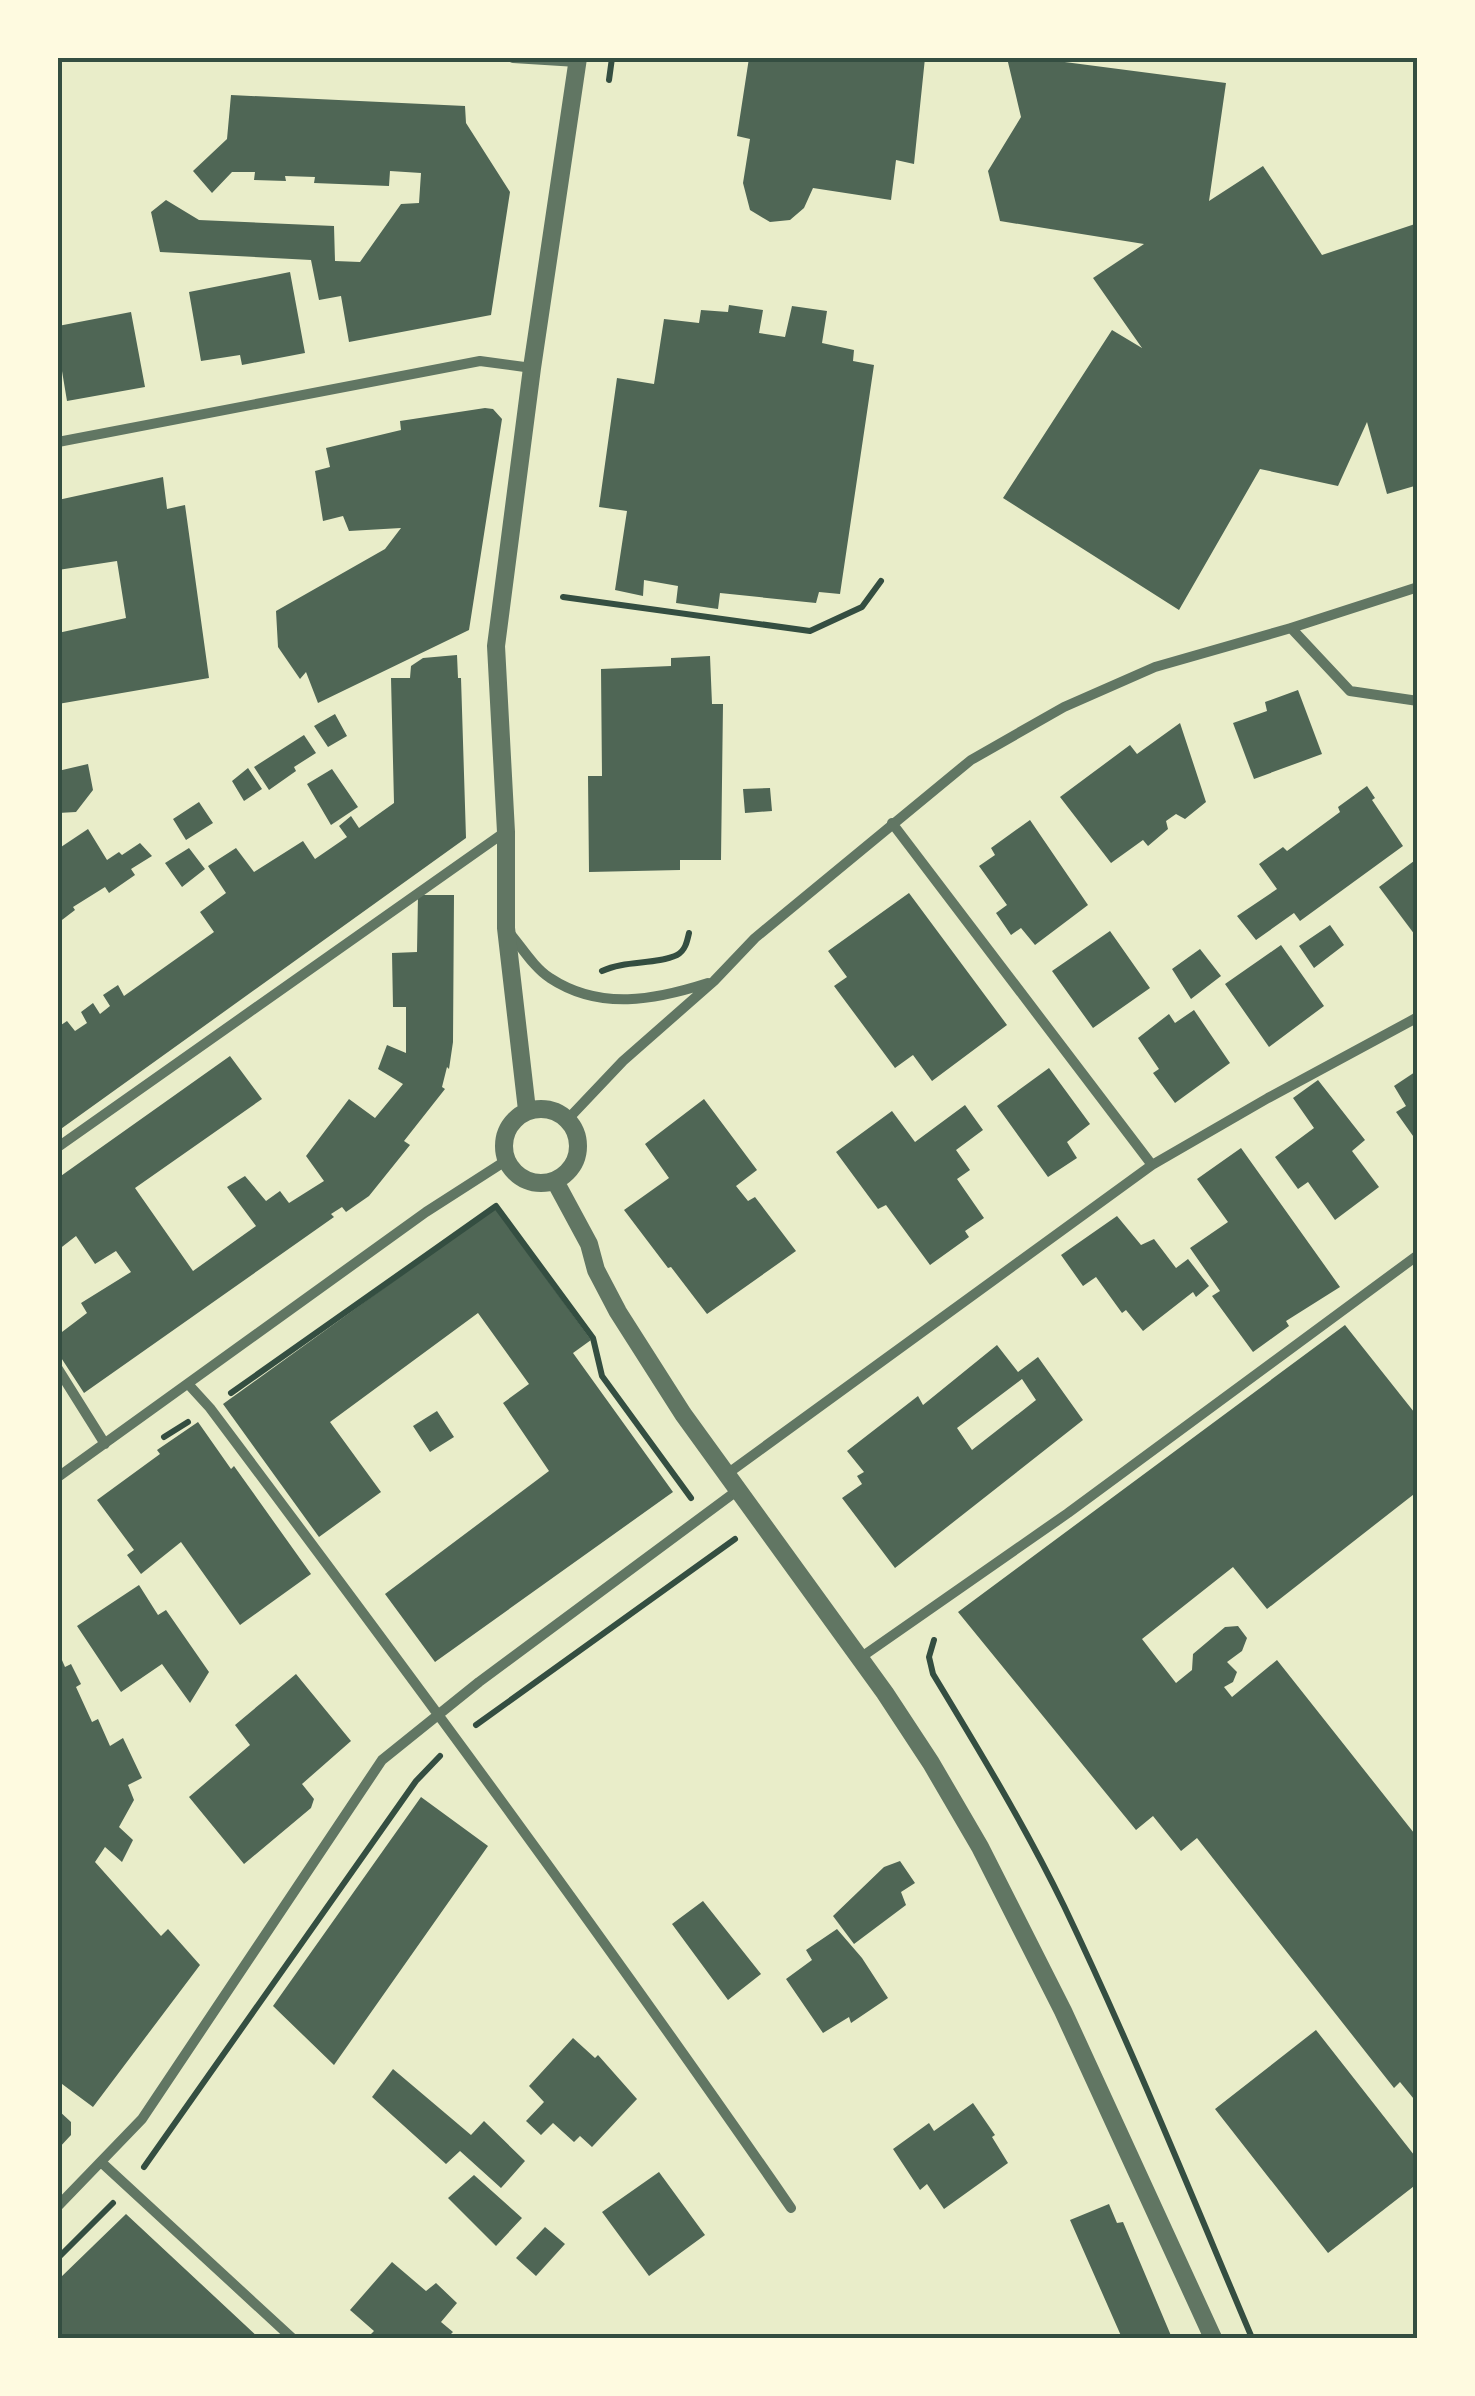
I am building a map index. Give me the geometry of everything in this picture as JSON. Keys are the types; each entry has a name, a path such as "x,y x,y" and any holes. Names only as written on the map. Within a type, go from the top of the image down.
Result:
{"street":[{"path":"512,58 578,60 496,646 506,832 506,928 527,1110"},
{"path":"58,442 480,361 532,368"},
{"path":"568,1119 623,1060 714,981 755,938 971,760 1064,707 1155,667 1418,587"},
{"path":"1291,628 1350,690 1418,701"},
{"path":"892,823 1152,1165"},
{"path":"58,1148 506,832"},
{"path":"506,928 547,977 589,996 616,1001 666,996 714,981"},
{"path":"726,1474 1152,1165 1418,1017"},
{"path":"540,1108 568,1119 578,1137 579,1150 568,1173 542,1184 524,1180 514,1172 507,1160 506,1130 527,1110 540,1108"},
{"path":"58,1477 426,1212 507,1160"},
{"path":"555,1181 589,1244 596,1270 618,1312 682,1414 860,1658 932,1763 980,1846 1062,2011 1213,2338"},
{"path":"860,1658 1068,1513 1418,1255"},
{"path":"58,1369 105,1444"},
{"path":"189,1384 633,1979 791,2208"},
{"path":"58,2206 142,2118 382,1760 438,1713 738,1490"},
{"path":"102,2162 292,2338"}],"path":[{"path":"609,80 612,58"},
{"path":"563,597 810,631 862,607 881,581"},
{"path":"589,996 596,974 614,965 679,954 689,933"},
{"path":"149,1446 210,1408 496,1206 593,1338 602,1376 706,1517 735,1539 747,1554"},
{"path":"58,2258 128,2188 168,2136 416,1781 456,1739 735,1539"},
{"path":"946,1630 933,1641 929,1657 933,1674 999,1783 1062,1902 1118,2022 1252,2338"}],"building":[{"path":"749,58 925,58 914,164 896,160 891,200 813,188 804,208 790,220 770,222 750,210 743,183 750,139 737,136"},
{"path":"1007,58 1034,58 1226,83 1209,201 1263,166 1322,255 1418,223 1418,485 1387,494 1367,422 1338,486 1260,469 1179,610 1003,498 1112,330 1142,348 1093,278 1144,244 1000,221 988,171 1021,117"},
{"path":"231,95 465,106 466,123 510,192 491,315 349,342 341,296 319,300 311,260 160,252 151,212 166,200 199,220 334,226 335,261 360,262 401,204 419,203 421,173 390,171 389,186 314,183 315,177 254,180 255,172 232,172 212,193 193,171 227,139"},
{"path":"290,272 305,353 242,365 240,355 201,361 189,292"},
{"path":"729,305 763,310 759,333 785,337 792,306 827,311 822,343 854,350 853,361 874,365 840,594 819,592 816,603 720,593 718,609 676,603 678,586 644,580 643,596 615,590 627,511 599,507 617,378 654,384 664,319 699,323 701,310 728,312"},
{"path":"131,312 145,387 67,401 58,326"},
{"path":"493,409 502,419 469,630 318,703 306,672 300,679 278,647 276,611 385,549 401,528 349,531 343,516 323,521 315,471 330,467 326,448 401,430 400,421"},
{"path":"163,477 167,509 185,505 209,678 58,704 58,633 126,618 117,561 58,570 58,500"},
{"path":"457,655 466,838 58,1131 58,1044 62,1041 58,1027 67,1021 75,1031 87,1023 81,1012 93,1003 100,1014 110,1006 103,995 118,985 124,996 214,932 200,912 226,893 208,866 236,848 254,872 303,841 315,859 347,837 339,826 351,816 359,828 394,803 391,678 410,678 411,666 423,658"},
{"path":"710,656 712,704 723,704 721,860 680,860 680,870 589,872 588,776 602,776 601,669 671,666 671,658"},
{"path":"1298,690 1322,754 1254,779 1233,723 1267,711 1265,702"},
{"path":"335,714 347,736 328,747 314,726"},
{"path":"1180,723 1206,802 1185,819 1176,814 1166,821 1168,829 1148,846 1143,840 1111,863 1060,797 1130,745 1137,754"},
{"path":"304,735 316,753 269,790 254,767"},
{"path":"88,764 93,790 76,812 58,813 58,771"},
{"path":"248,768 262,789 244,801 232,781"},
{"path":"332,769 358,807 331,825 307,784"},
{"path":"1367,786 1403,846 1300,921 1294,913 1256,940 1237,916 1277,889 1259,864 1283,847 1287,851 1340,812 1338,807"},
{"path":"770,788 772,811 745,813 743,789"},
{"path":"199,802 213,823 186,840 173,819"},
{"path":"1030,820 1088,905 1035,945 1021,928 1011,935 996,913 1007,905 979,866 995,855 991,848"},
{"path":"88,829 107,860 140,843 152,856 131,869 135,875 109,893 105,887 73,907 75,910 58,923 58,849"},
{"path":"189,848 205,869 182,887 165,863"},
{"path":"1418,858 1418,939 1379,887"},
{"path":"909,893 1007,1025 932,1081 913,1055 895,1068 834,986 847,977 828,951"},
{"path":"418,895 454,895 453,1042 442,1087 445,1089 404,1141 410,1145 369,1196 346,1212 342,1207 331,1214 334,1217 84,1393 58,1353 58,1335 87,1313 81,1303 131,1272 116,1251 95,1264 76,1236 58,1250 58,1178 230,1056 262,1099 135,1188 193,1271 256,1226 227,1187 245,1176 266,1201 280,1191 289,1203 324,1181 306,1156 349,1099 375,1118 403,1084 378,1069 387,1045 406,1053 406,1007 393,1007 392,953 417,952"},
{"path":"1330,925 1344,945 1314,968 1299,946"},
{"path":"1110,931 1150,988 1093,1028 1052,971"},
{"path":"1281,945 1324,1006 1269,1047 1225,984"},
{"path":"1200,949 1221,976 1191,999 1172,969"},
{"path":"1194,1010 1230,1063 1175,1103 1153,1073 1159,1069 1138,1038 1169,1014 1175,1023"},
{"path":"1049,1068 1090,1124 1067,1142 1077,1158 1048,1177 997,1106"},
{"path":"1418,1070 1418,1143 1396,1112 1406,1106 1394,1086"},
{"path":"1318,1080 1365,1140 1352,1151 1379,1187 1335,1220 1308,1182 1298,1189 1275,1157 1314,1128 1293,1098"},
{"path":"704,1099 757,1170 736,1186 748,1201 755,1197 796,1251 707,1314 624,1210 669,1178 645,1144"},
{"path":"965,1105 983,1130 956,1150 970,1170 957,1179 984,1218 965,1231 969,1237 930,1265 886,1205 878,1209 836,1152 892,1111 915,1142"},
{"path":"1241,1148 1340,1287 1286,1321 1289,1326 1253,1352 1212,1296 1220,1291 1190,1248 1228,1222 1197,1179"},
{"path":"495,1208 591,1340 573,1353 673,1492 435,1662 385,1594 549,1471 503,1403 529,1384 478,1313 330,1422 381,1492 319,1537 223,1404"},
{"path":"1117,1216 1141,1245 1154,1239 1176,1268 1188,1259 1209,1286 1196,1297 1193,1292 1143,1331 1126,1310 1122,1313 1096,1277 1083,1286 1061,1255"},
{"path":"1345,1325 1418,1417 1418,1491 1267,1609 1233,1567 1142,1639 1176,1683 1192,1670 1193,1654 1225,1627 1238,1626 1247,1638 1242,1651 1227,1662 1237,1672 1233,1682 1224,1687 1232,1697 1277,1660 1418,1838 1418,2104 1400,2082 1394,2088 1197,1838 1181,1851 1153,1816 1136,1830 958,1612"},
{"path":"997,1345 1018,1372 1038,1357 1083,1420 895,1568 842,1498 862,1484 857,1476 864,1472 847,1451 918,1396 923,1405","holes":["1022,1379 1036,1400 972,1450 957,1428"]},
{"path":"437,1411 454,1437 430,1452 413,1426"},
{"path":"198,1422 311,1574 240,1625 181,1542 141,1574 127,1555 134,1550 97,1500"},
{"path":"139,1585 158,1615 166,1610 209,1672 190,1703 162,1664 121,1692 77,1626"},
{"path":"58,1651 65,1667 71,1664 81,1684 76,1687 92,1722 98,1719 110,1746 123,1738 142,1778 128,1785 134,1800 119,1827 133,1840 122,1862 105,1847 95,1862 161,1936 168,1929 200,1965 93,2107 58,2081"},
{"path":"296,1674 351,1741 302,1784 314,1799 311,1808 244,1864 189,1797 250,1745 235,1725"},
{"path":"421,1797 488,1846 334,2065 273,2006"},
{"path":"900,1861 915,1883 901,1892 906,1905 854,1944 833,1916 884,1867"},
{"path":"703,1901 761,1974 728,2000 672,1924"},
{"path":"837,1929 888,1998 851,2023 849,2017 823,2033 786,1979 812,1960 806,1950"},
{"path":"1316,2030 1418,2160 1418,2183 1328,2253 1215,2109"},
{"path":"573,2038 595,2058 598,2055 637,2099 592,2147 580,2136 574,2142 553,2123 541,2135 526,2121 544,2102 529,2086"},
{"path":"393,2069 471,2135 484,2121 525,2161 501,2188 460,2151 446,2164 372,2097"},
{"path":"973,2103 1008,2163 944,2209 927,2184 920,2190 893,2149 929,2123 934,2131"},
{"path":"58,2110 71,2122 71,2135 58,2149"},
{"path":"659,2172 705,2235 649,2276 602,2212"},
{"path":"474,2175 522,2218 496,2246 448,2198"},
{"path":"1109,2204 1117,2223 1123,2222 1172,2338 1122,2338 1070,2220"},
{"path":"126,2214 259,2338 58,2338 58,2280"},
{"path":"545,2227 565,2244 536,2276 516,2258"},
{"path":"392,2262 426,2291 436,2283 457,2303 441,2322 453,2332 447,2338 367,2338 374,2331 350,2310"}]}
